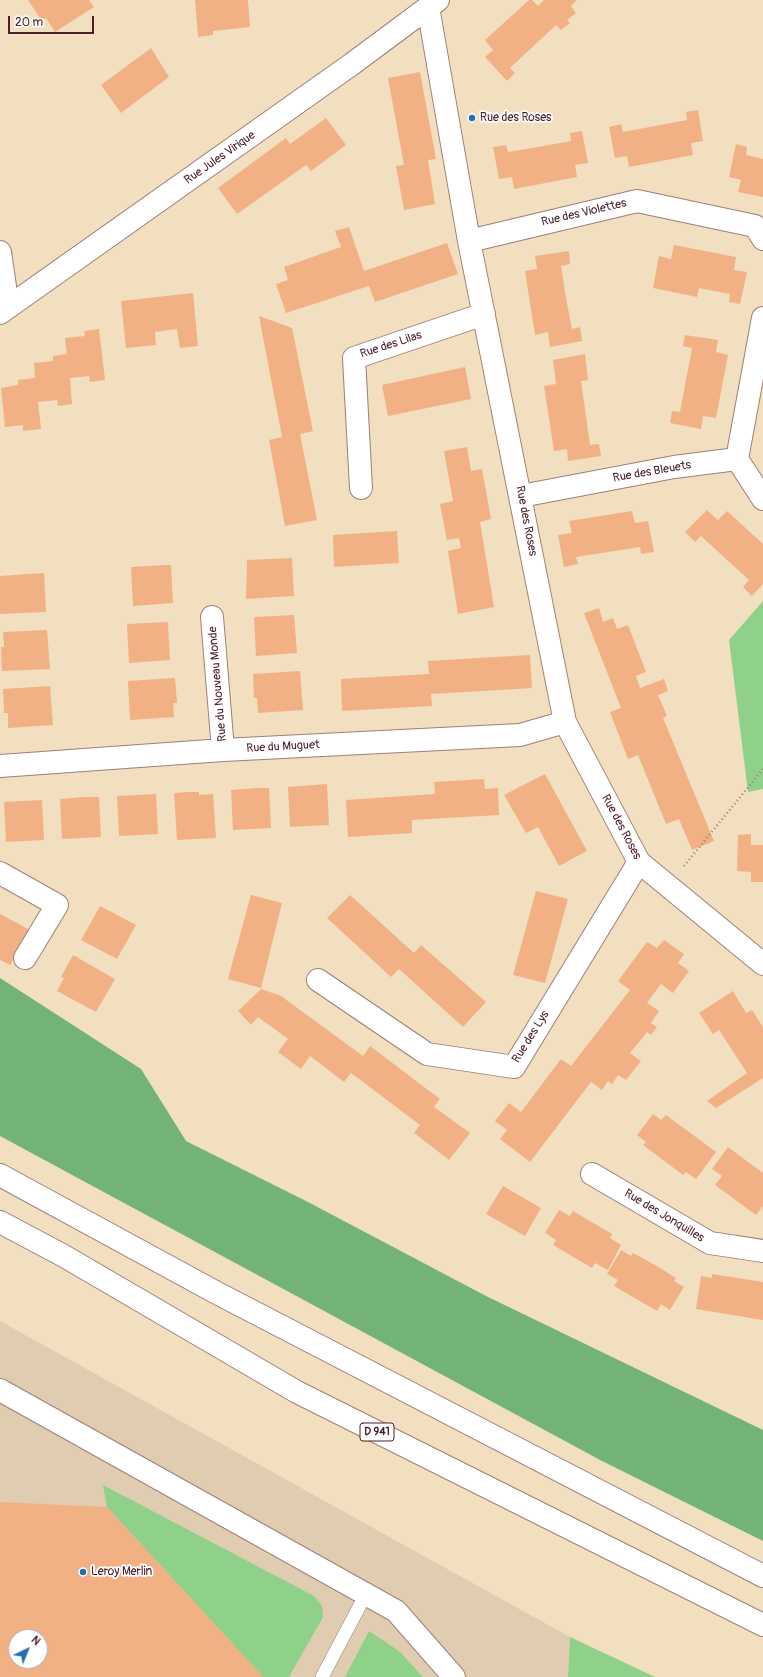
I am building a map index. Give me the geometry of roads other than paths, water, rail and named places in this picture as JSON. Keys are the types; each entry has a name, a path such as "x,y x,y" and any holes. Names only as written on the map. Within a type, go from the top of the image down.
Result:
{"main road":[{"name":"Rue des Roses","path":"433,3 469,241 565,722 639,862 761,960"},
{"name":"Rue Jules Virique","path":"4,310 346,69 433,3"},
{"name":"Rue des Violettes","path":"469,241 637,201 754,226 763,239"},
{"path":"0,252 4,310"},
{"name":"Rue des Lilas","path":"361,488 354,358 484,314"},
{"path":"763,318 737,459 763,499"},
{"name":"Rue des Bleuets","path":"521,496 674,467 737,459"},
{"name":"Rue du Nouveau Monde","path":"212,617 223,750"},
{"name":"Rue du Muguet","path":"0,766 223,750 520,735 565,722"},
{"name":"Rue des Lys","path":"318,980 427,1054 514,1067 639,862"},
{"path":"0,874 57,905 25,958"},
{"name":"Rue des Jonquilles","path":"592,1174 710,1243 763,1251"},
{"path":"0,1175 217,1293 763,1576"},
{"name":"D 941","path":"0,1222 64,1256 297,1392 763,1625"},
{"path":"0,1390 396,1611 454,1677"}],"lane":[{"path":"322,1677 366,1594"}],"place":[{"name":"Rue des Roses","path":"472,118"},
{"name":"Leroy Merlin","path":"83,1572"}]}
